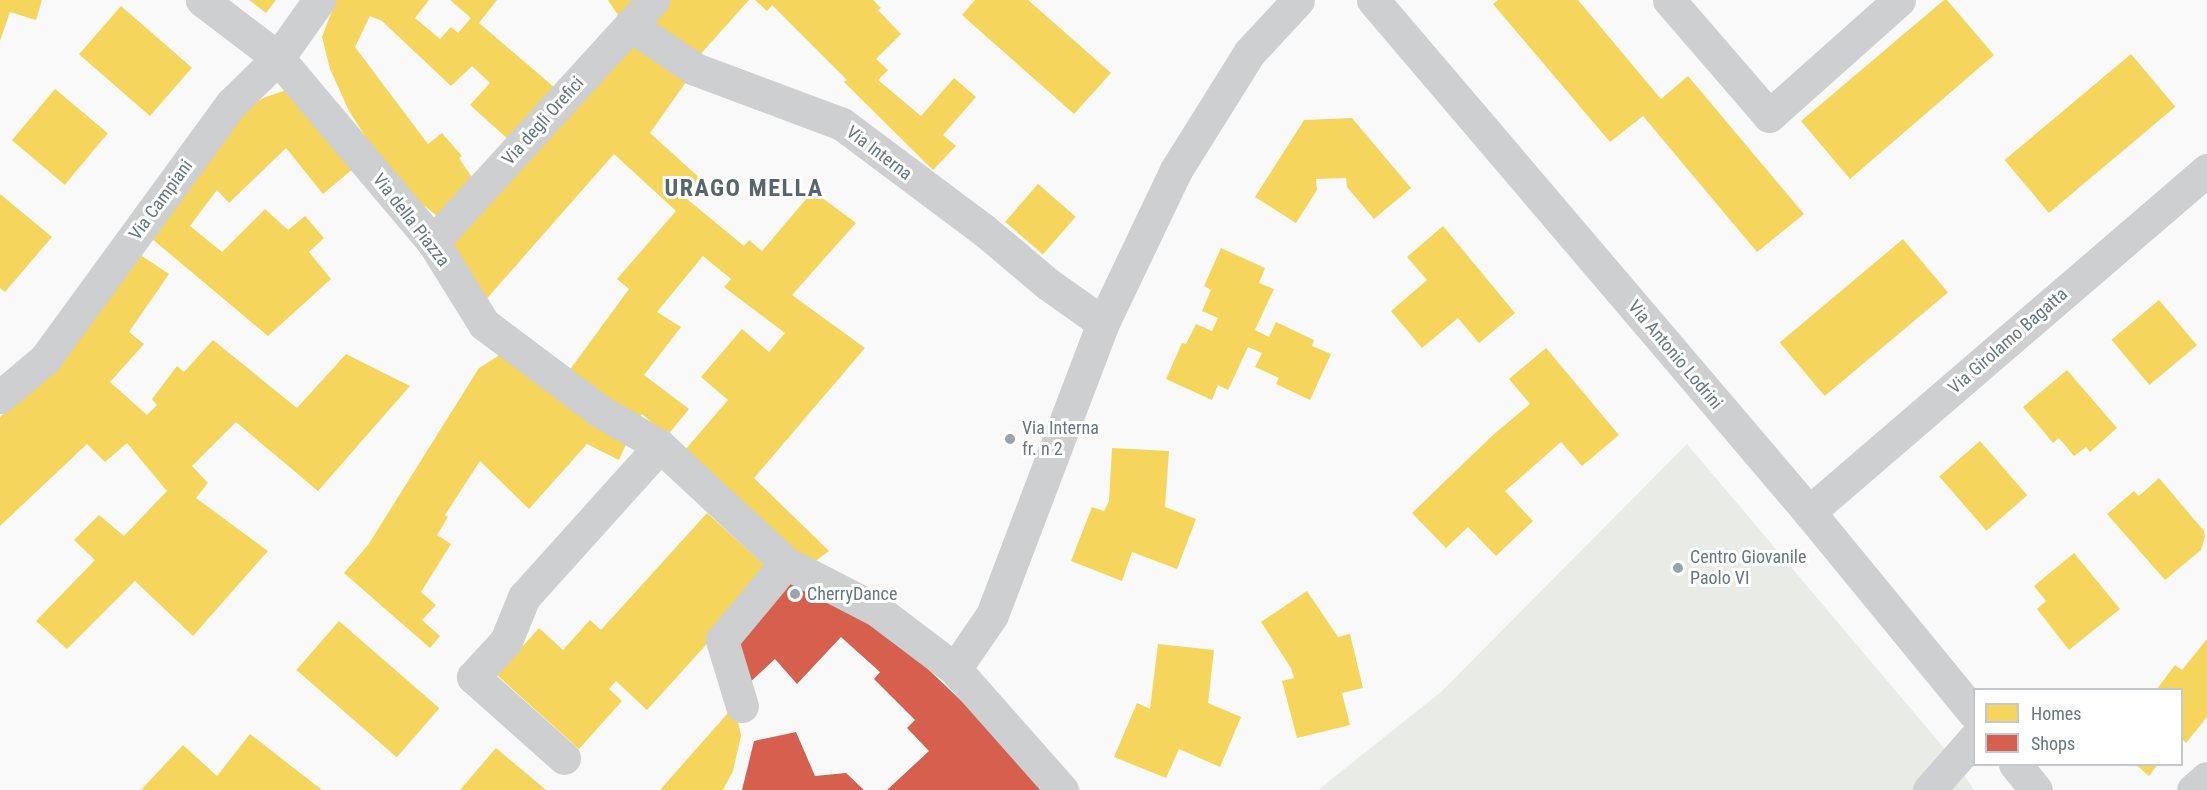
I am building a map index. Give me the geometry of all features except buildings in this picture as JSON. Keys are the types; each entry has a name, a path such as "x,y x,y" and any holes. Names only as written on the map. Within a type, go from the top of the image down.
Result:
{"street":[{"name":"Via della Piazza","path":"202,0 278,58 433,242 484,324 600,411 660,446 786,563 877,610 955,669 1062,790"},
{"name":"Via Campiani","path":"0,397 45,359 232,103 278,58 319,0"},
{"name":"Via degli Orefici","path":"433,242 653,0"},
{"path":"955,669 992,615 1104,323 1176,170 1249,53 1298,0"},
{"name":"Via Antonio Lodrini","path":"1373,0 1809,512 1973,712"},
{"path":"1669,0 1770,116 1899,0"},
{"name":"Via Interna","path":"630,25 695,69 842,124 985,231 1048,284 1104,323"},
{"name":"Via Girolamo Bagatta","path":"1809,512 2207,170"},
{"path":"564,758 473,677 506,641 524,597 660,446"},
{"path":"742,706 722,640 786,563"},
{"path":"1929,790 1973,740"},
{"path":"2014,766 2016,790"},
{"path":"2015,766 2036,790"},
{"path":"2193,790 2207,778"}],"shaded area":[{"name":"Centro Giovanile Paolo VI","path":"1687,444 1955,761 1974,790 1318,790 1441,692"}],"place":[{"name":"Via Interna fr. n 2","path":"1010,439"},
{"name":"Centro Giovanile Paolo VI","path":"1678,568"},
{"name":"CherryDance","path":"795,594"}],"district":[{"name":"URAGO MELLA","path":"744,189"}]}
